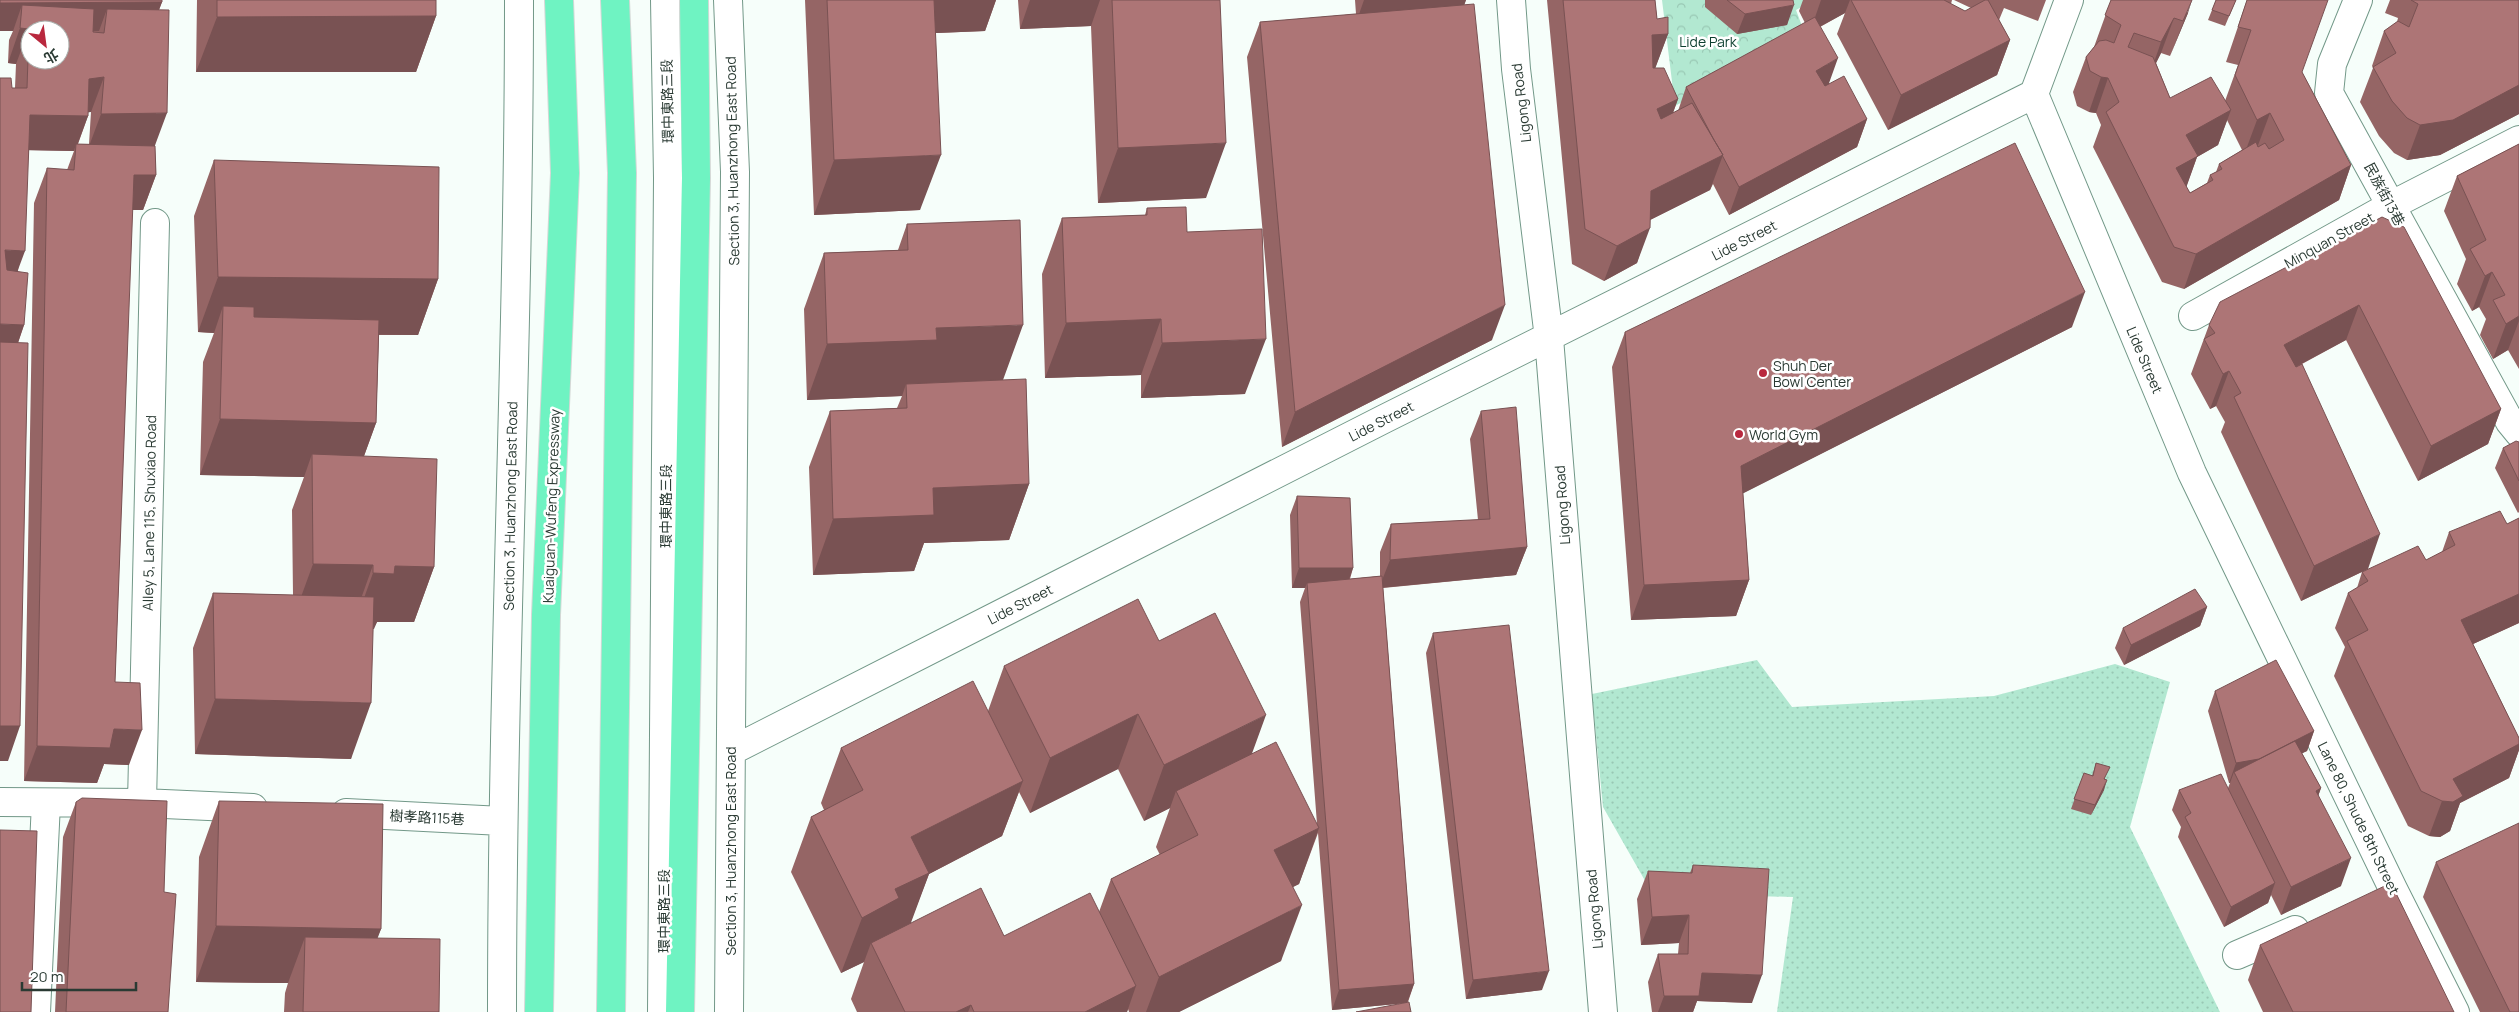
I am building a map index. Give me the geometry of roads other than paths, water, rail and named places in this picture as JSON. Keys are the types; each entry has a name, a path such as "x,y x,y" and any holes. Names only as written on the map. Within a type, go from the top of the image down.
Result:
{"highway":[{"name":"Kuaiguan-Wufeng Expressway","path":"539,1012 546,615 565,173 559,0"},
{"path":"610,1012 622,173 616,0"},
{"path":"680,1012 696,188 694,0"}],"street":[{"name":"Section 3, Huanzhong East Road","path":"502,1012 502,821 519,168 519,0"},
{"name":"環中東路三段","path":"662,1012 668,188 665,0"},
{"name":"Section 3, Huanzhong East Road","path":"728,0 735,172 729,1012"},
{"name":"Ligong Road","path":"1511,0 1516,69 1549,338 1603,1012"},
{"path":"2034,94 2070,0"},
{"name":"民族街13巷","path":"2358,0 2332,64 2329,92 2390,206 2519,433"},
{"name":"Lide Street","path":"731,751 2034,94 2192,473 2265,622"},
{"name":"Minquan Street","path":"2193,316 2390,206 2519,140"},
{"name":"Alley 5, Lane 115, Shuxiao Road","path":"142,803 155,223"},
{"name":"Lane 80, Shude 8th Street","path":"2265,622 2393,889 2455,1012"},
{"path":"0,802 142,803 278,810"},
{"path":"36,1012 46,803"},
{"name":"樹孝路115巷","path":"317,812 502,821"},
{"path":"2366,901 2393,889"},
{"path":"2237,955 2320,920"}],"place":[{"name":"Shuh Der Bowl Center","path":"1763,373"},
{"name":"World Gym","path":"1739,434"}],"park label":[{"name":"Lide Park","path":"1708,41"}]}
